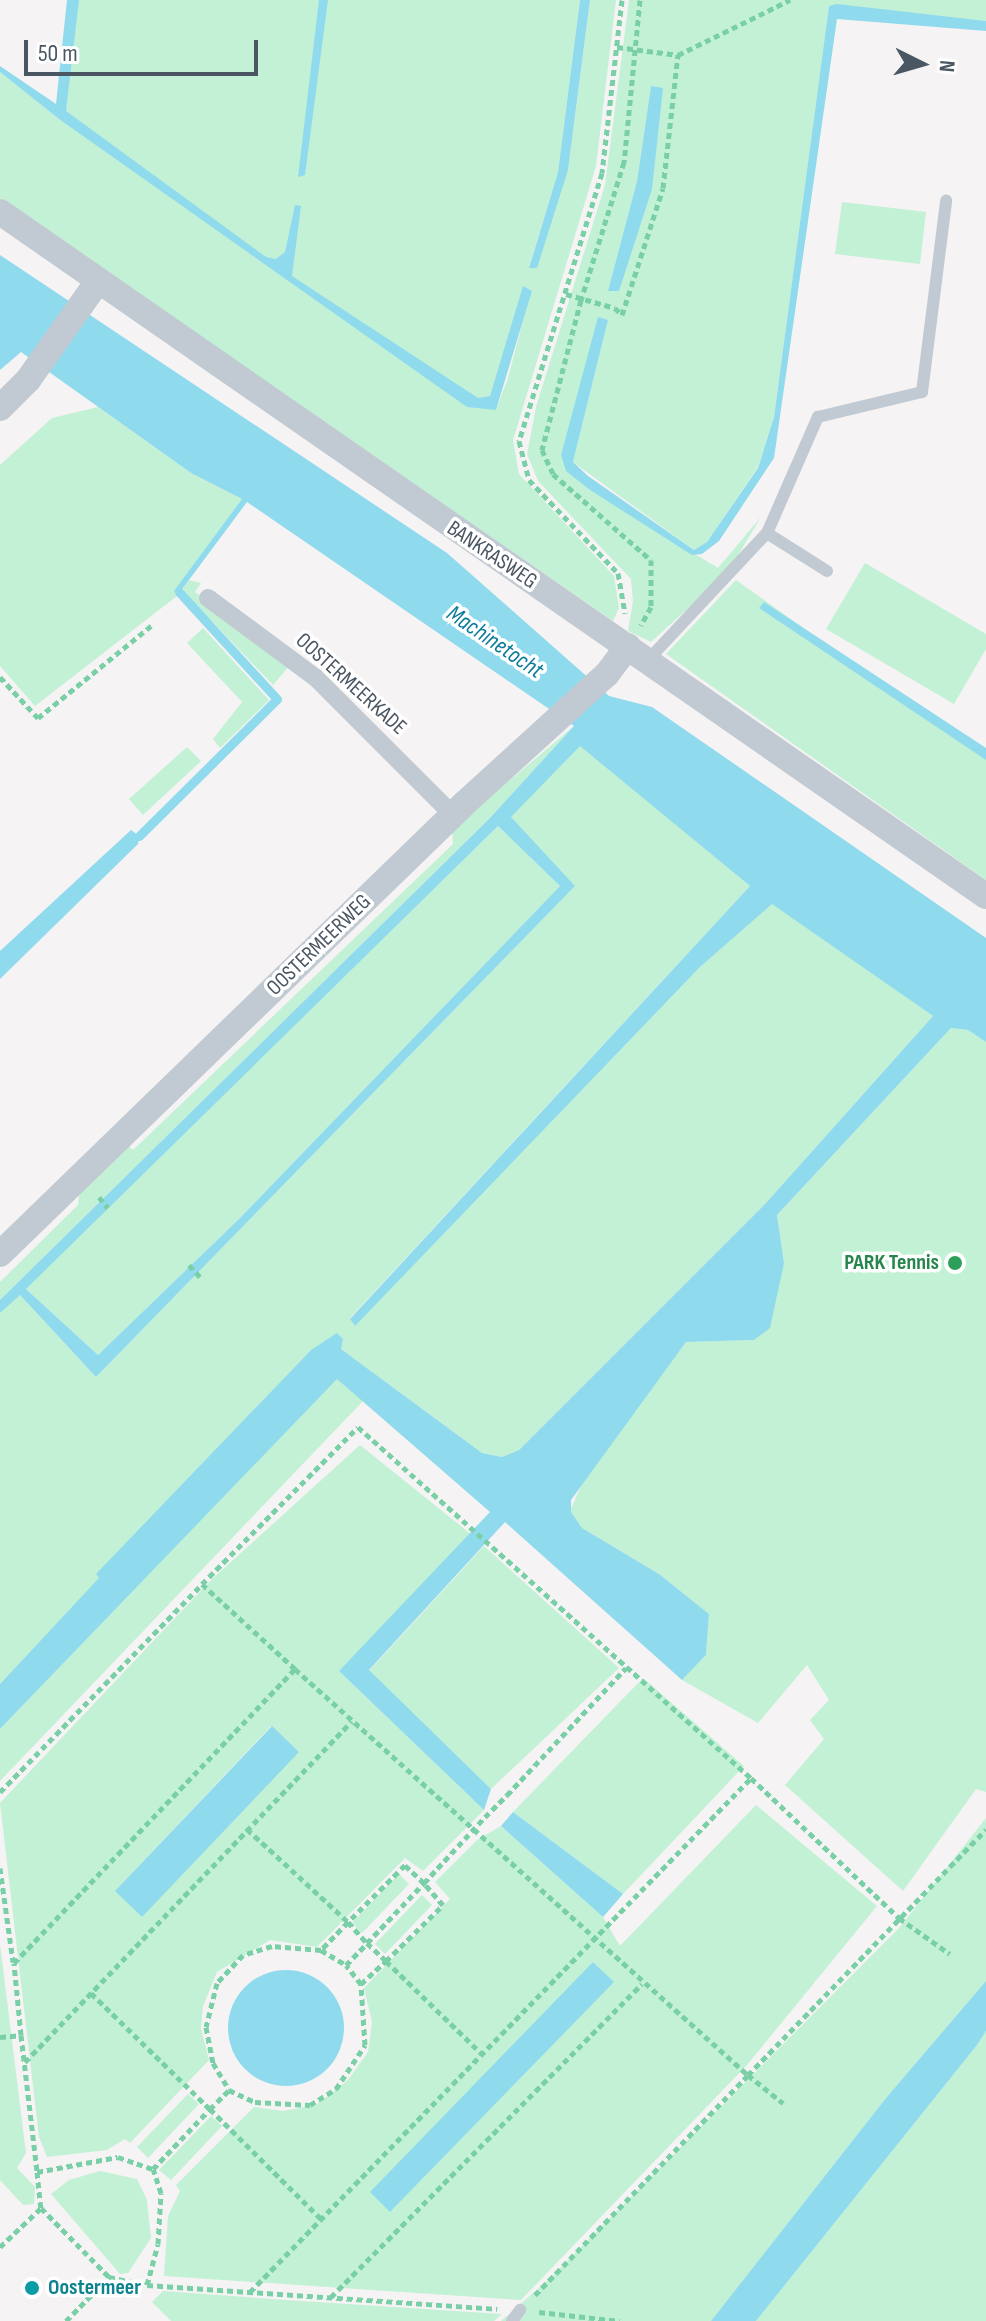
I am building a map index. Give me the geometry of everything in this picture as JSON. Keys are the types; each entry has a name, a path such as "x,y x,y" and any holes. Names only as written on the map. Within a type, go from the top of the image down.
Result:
{"street":[{"name":"BANKRASWEG","path":"0,212 986,896"},
{"path":"0,408 28,380 98,281"},
{"name":"OOSTERMEERKADE","path":"208,598 316,678 453,815"},
{"name":"OOSTERMEERWEG","path":"3,1244 453,815 607,674 638,653"}],"lane":[{"path":"638,653 767,533 818,417 922,392 946,201"},
{"path":"767,533 827,571"}],"path":[{"path":"622,0 602,173 519,441 520,458 529,480 618,573 638,653"},
{"path":"638,653 651,607 651,560 553,474 542,450 581,300 624,162 640,0"},
{"path":"617,47 678,55 790,0"},
{"path":"566,294 615,308 622,315 663,188 678,55"},
{"path":"0,677 38,718 152,625"},
{"path":"98,1196 108,1208"},
{"path":"189,1265 200,1277"},
{"path":"0,1792 358,1427 751,1778 899,1918 950,1954"},
{"path":"202,1584 475,1828 642,1984 783,2103"},
{"path":"346,1965 626,1668"},
{"path":"14,1963 295,1669"},
{"path":"25,2062 352,1721"},
{"path":"250,2292 751,1778"},
{"path":"247,1829 348,1922 482,2054"},
{"path":"516,2316 986,1829"},
{"path":"321,1950 405,1865 443,1905 361,1984"},
{"path":"0,1868 14,1963 41,2208 109,2277 147,2285 516,2316 620,2321"},
{"path":"272,1946 321,1950 346,1965 361,1984 365,2045 336,2089 310,2105 255,2102 229,2090 213,2063 206,2027 217,1983 243,1955 272,1946"},
{"path":"330,2298 642,1984"},
{"path":"91,1993 321,2219"},
{"path":"0,2037 21,2035"},
{"path":"153,2169 229,2090"},
{"path":"37,2172 118,2157 153,2169"},
{"path":"147,2285 158,2244 161,2193 153,2169"},
{"path":"0,2247 41,2208"},
{"path":"66,2321 109,2277"}],"green space":[{"path":"72,0 580,0 558,172 529,267 568,170 590,0 616,0 596,166 513,440 519,474 614,576 619,608 613,621 0,198 0,72 59,119","holes":["531,291 508,378 496,410 490,396"]},
{"path":"629,0 986,0 986,21 829,7 774,417 758,467 707,542 694,550 573,462 608,320 599,318 561,455 590,490 718,568 761,517 728,572 651,642 628,631 633,601 631,579 538,481 527,454 536,407 605,185","holes":["651,86 662,89 655,157 608,291 637,181"]},
{"path":"842,202 926,212 920,264 835,254"},
{"path":"98,407 191,473 242,499 175,591 177,596 35,706 0,666 0,465 52,418"},
{"path":"865,563 986,634 986,649 954,704 826,629"},
{"path":"189,580 201,583 195,592 290,665 273,685 182,590"},
{"path":"736,580 986,759 986,880 666,654"},
{"path":"203,628 269,700 220,748 213,739 242,702 187,643"},
{"path":"574,726 490,818 0,1300 0,1282 78,1205 79,1194 126,1144 133,1150 453,844 452,829"},
{"path":"580,745 750,886 350,1318 354,1325 700,967 772,903 933,1016 766,1203 519,1450 502,1457 482,1453 341,1349 311,1350 97,1574 100,1578 0,1684 0,1313 19,1294 96,1377 575,886 510,817"},
{"path":"187,747 201,761 143,815 129,799"},
{"path":"498,826 560,886 240,1218 98,1355 25,1288"},
{"path":"951,1028 968,1030 986,1042 986,1792 976,1789 903,1891 785,1785 824,1739 810,1720 829,1700 807,1665 758,1723 682,1680 706,1655 709,1614 659,1574 582,1528 570,1511 585,1477 686,1342 754,1340 784,1263 777,1215"},
{"path":"337,1378 363,1401 0,1781 0,1729"},
{"path":"360,1445 472,1535 339,1671 484,1810 423,1871 405,1858 317,1947 270,1940 217,1972 203,2006 201,2028 209,2060 130,2143 125,2139 107,2150 47,2157 39,2137 0,1803 211,1580","holes":["271,1726 299,1752 115,1891"]},
{"path":"484,1546 619,1668 491,1789 369,1671"},
{"path":"643,1678 744,1766 623,1894 513,1812"},
{"path":"756,1805 877,1906 747,2065 521,2300 164,2276 168,2216 180,2191 176,2185 254,2107 283,2111 316,2105 348,2080 368,2052 372,2022 364,1988 450,1899 435,1882 477,1840 501,1826 603,1917 620,1946","holes":["593,1962 613,1982 390,2212"]},
{"path":"986,1818 986,1981 886,2098 711,2321 501,2321 548,2280 900,1927"},
{"path":"399,1874 409,1884 362,1933 352,1923"},
{"path":"422,1895 432,1905 385,1954 375,1944"},
{"path":"0,1944 26,2153 17,2168 35,2187 34,2204 23,2205 0,2180"},
{"path":"986,2031 986,2321 756,2321 977,2045"},
{"path":"188,2094 199,2104 148,2158 137,2147"},
{"path":"211,2116 222,2126 171,2180 159,2170"},
{"path":"100,2171 137,2179 147,2200 151,2238 128,2273 120,2274 51,2194 69,2180"},
{"path":"163,2291 502,2314 494,2321 171,2321 152,2302"}],"water":[{"path":"67,0 79,0 66,111 266,257 276,259 285,252 295,205 301,206 292,276 478,398 490,396 523,286 532,291 496,410 467,407 59,119 0,72 0,66 56,104"},
{"path":"319,0 328,0 305,175 298,177"},
{"path":"580,0 590,0 568,170 537,268 529,268 558,172"},
{"path":"837,4 986,21 986,31 837,19 774,458 719,541 702,554 692,555 590,490 566,471 561,455 598,317 608,320 573,462 588,476 694,550 707,542 758,468 774,417 829,6"},
{"path":"651,86 663,88 652,189 619,291 608,291 637,181"},
{"name":"Machinetocht","path":"0,255 447,553 609,696 652,707 986,938 986,1042 968,1030 951,1028 777,1215 784,1263 770,1328 754,1340 686,1342 571,1500 571,1512 582,1528 659,1574 709,1614 706,1655 682,1680 505,1522 369,1670 491,1789 484,1810 339,1671 490,1512 337,1379 0,1729 0,1684 99,1578 96,1574 311,1350 337,1333 343,1339 341,1349 482,1453 502,1457 519,1450 766,1203 933,1016 772,904 700,967 355,1326 350,1319 750,886 580,746 511,817 575,886 96,1377 20,1295 0,1313 0,1300 490,818 574,726 247,502 177,596 174,591 242,499 191,473 21,352 0,370","holes":["498,826 560,886 240,1218 98,1355 26,1289"]},
{"path":"764,602 986,748 986,760 759,608"},
{"path":"131,830 139,836 138,844 0,979 0,951"},
{"path":"272,1726 299,1752 142,1917 115,1891"},
{"path":"513,1812 623,1894 603,1917 501,1826"},
{"path":"593,1962 614,1982 390,2212 370,2192"},
{"path":"286,1970 308,1974 327,1987 340,2006 344,2028 340,2050 327,2069 308,2082 286,2086 264,2082 245,2069 232,2050 228,2028 232,2006 245,1987 264,1974"},
{"path":"986,1981 986,2031 977,2045 756,2321 711,2321 886,2098"}],"waterway":[{"path":"139,836 277,699 180,593"}],"place":[{"name":"PARK Tennis","path":"955,1263"},
{"name":"Oostermeer","path":"32,2288"}]}
